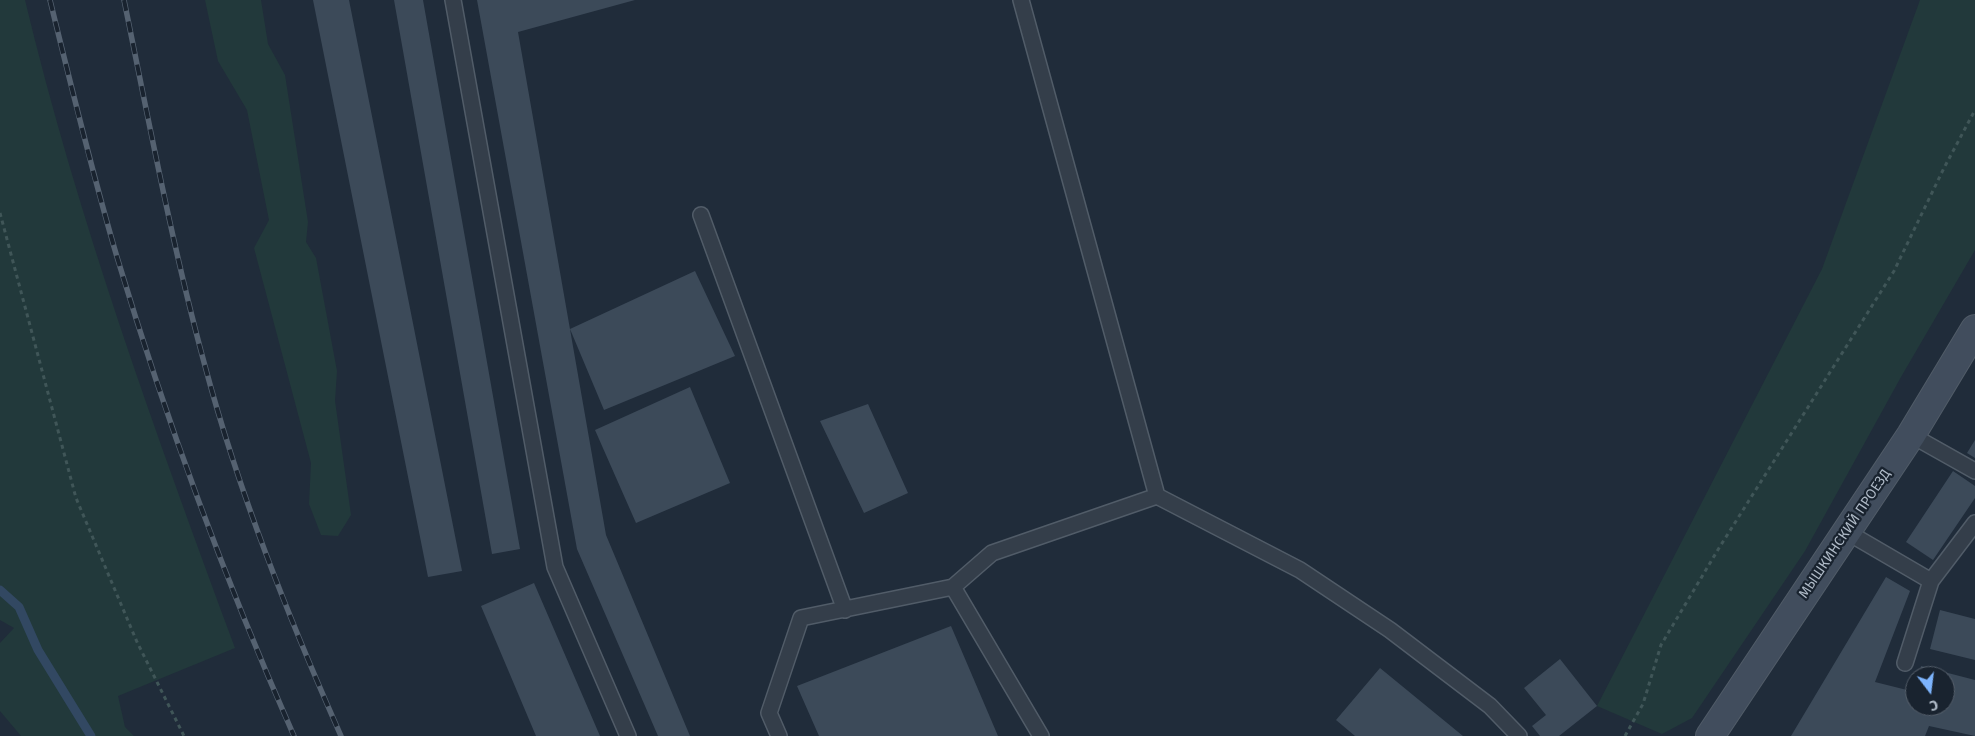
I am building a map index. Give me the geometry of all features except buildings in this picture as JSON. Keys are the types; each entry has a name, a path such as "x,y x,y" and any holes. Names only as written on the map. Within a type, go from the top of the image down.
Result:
{"main road":[{"name":"МЫШКИНСКИЙ ПРОЕЗД","path":"1710,736 1911,435 1975,329"}],"lane":[{"path":"453,0 555,567 628,736"},
{"path":"1021,0 1157,496"},
{"path":"702,215 845,610"},
{"path":"1911,435 1975,471"},
{"path":"780,736 769,713 801,618 953,587 992,553 1157,496 1300,570 1358,608 1490,706 1519,736"},
{"path":"1905,663 1932,581 1975,523"},
{"path":"1847,532 1932,581"},
{"path":"953,587 1041,736"}],"path":[{"path":"1625,736 1642,704 1661,645 1724,540 1894,272 1944,168 1975,110"},
{"path":"0,213 76,498 136,642 184,736"}],"green space":[{"path":"0,0 25,0 69,164 120,327 176,488 235,648 118,696 125,727 134,736 21,736 0,711 0,643 14,628 0,620"},
{"path":"205,0 261,0 268,44 285,75 308,222 306,242 316,258 337,371 335,401 351,515 338,536 321,535 309,504 311,463 254,248 269,220 247,110 218,61"},
{"path":"1920,0 1975,0 1975,250 1901,377 1805,551 1692,718 1662,734 1597,706 1822,269"}],"waterway":[{"path":"0,590 19,607 38,650 91,736"}],"railway":[{"path":"50,0 108,225 156,379 176,439 221,559 294,736"},
{"path":"124,0 171,229 218,413 266,554 341,736"}]}
